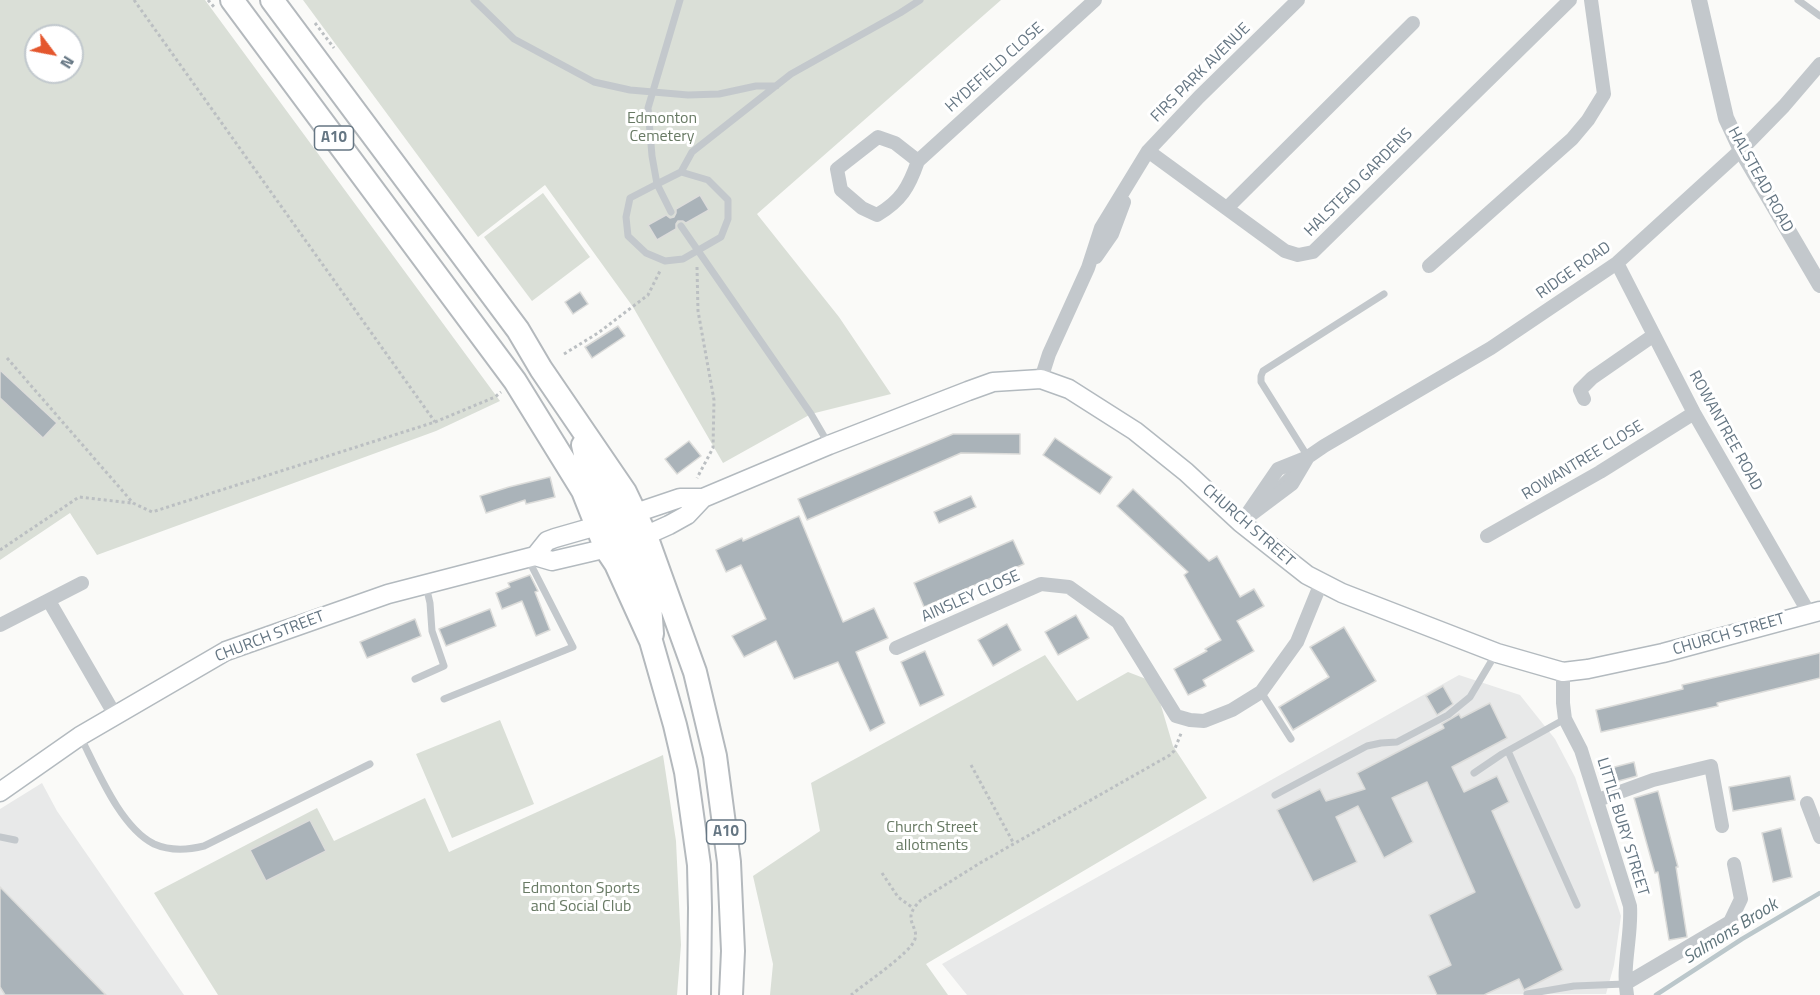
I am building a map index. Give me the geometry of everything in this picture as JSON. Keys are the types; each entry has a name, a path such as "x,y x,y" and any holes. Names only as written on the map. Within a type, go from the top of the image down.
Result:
{"highway":[{"name":"A10","path":"232,0 515,381 583,491 638,539 695,672 715,756 729,862 733,951 731,995"},
{"name":"A10","path":"272,0 518,330 584,435 583,446 586,458 616,520 606,549 616,564 651,641 675,725 693,816 699,865 699,995"},
{"path":"399,225 425,206"},
{"name":"A10","path":"638,539 630,553 650,603 653,624 651,641"}],"main road":[{"name":"CHURCH STREET","path":"531,557 555,537 616,520 680,498 703,498 829,445 993,382 1041,379 1069,389 1135,431 1186,472 1241,523 1292,565 1321,583 1497,653 1563,672 1615,664 1663,653 1814,612"},
{"name":"CHURCH STREET","path":"0,792 80,736 226,651 388,594 531,557 552,561 638,539 687,515 703,498"}],"street":[{"name":"HYDEFIELD CLOSE","path":"918,161 895,143 878,137 837,169 841,190 862,208 877,215 893,206 910,184 918,161 1095,0"},
{"name":"FIRS PARK AVENUE","path":"1041,379 1049,354 1088,268 1112,234 1134,175 1148,151 1198,97 1298,0"},
{"name":"HALSTEAD GARDENS","path":"1148,151 1285,251 1298,255 1312,252 1570,0"},
{"path":"1429,266 1572,139 1588,120 1604,94 1591,0"},
{"name":"HALSTEAD ROAD","path":"1699,0 1726,118 1741,150 1820,285"},
{"path":"1227,208 1413,23"},
{"name":"RIDGE ROAD","path":"1241,523 1278,469 1308,457 1491,348 1617,263 1741,150 1784,106 1820,64"},
{"name":"ROWANTREE ROAD","path":"1617,263 1694,413 1814,612"},
{"path":"1584,399 1580,390 1592,378 1654,336"},
{"name":"ROWANTREE CLOSE","path":"1487,536 1600,472 1694,413"},
{"name":"RIDGE ROAD","path":"1241,523 1292,484 1308,457"},
{"path":"0,625 82,583"},
{"path":"1186,719 1204,722 1233,710 1261,692 1297,642 1321,583"},
{"name":"AINSLEY CLOSE","path":"896,648 1041,584 1069,587 1118,622 1176,716 1186,719"},
{"path":"49,601 115,715"},
{"name":"LITTLE BURY STREET","path":"1563,672 1565,719 1581,750 1630,906 1626,990"},
{"path":"1598,800 1653,780 1711,766 1722,826"},
{"path":"1807,803 1820,837"},
{"path":"1626,990 1730,922 1741,899 1734,864"}],"lane":[{"path":"474,0 514,39 594,82 653,93 719,94 756,86 776,86"},
{"path":"671,212 657,184 648,108 680,0"},
{"path":"681,172 708,180 728,200 728,219 721,237 683,259 665,261 646,253 628,236 626,218 630,198 681,172 692,152 791,74 920,0"},
{"path":"1798,0 1820,16"},
{"path":"681,226 696,251 811,414 829,445"},
{"path":"1308,457 1262,382 1263,371 1384,294"},
{"path":"444,699 573,647 531,557"},
{"path":"415,679 444,666 432,630 430,603 425,584"},
{"path":"1275,795 1366,746 1381,742 1397,742 1448,715 1470,697 1497,653"},
{"path":"1261,692 1291,739"},
{"path":"1474,773 1565,719"},
{"path":"80,736 116,803 138,834 165,848 188,849 204,846 370,764"},
{"path":"1508,751 1577,905"},
{"path":"0,837 15,840"},
{"path":"1527,994 1586,985 1626,990"}],"path":[{"path":"134,0 435,422"},
{"path":"329,42 334,48"},
{"path":"696,251 698,311 714,400 713,448 697,478"},
{"path":"564,354 598,333 648,295 665,261"},
{"path":"7,358 133,503 152,513 435,422 495,397 501,392"},
{"path":"0,550 79,497 133,503"},
{"path":"851,995 896,960 915,941 916,935 911,918 913,908 921,900 1170,755 1179,740 1186,719"},
{"path":"971,765 1014,844"},
{"path":"882,873 898,897 913,908"}],"shaded area":[{"path":"1459,675 1520,695 1555,739 1575,777 1621,916 1614,965 1606,994 967,995 942,964"},
{"path":"42,783 57,811 184,995 0,995 0,809"}],"green space":[{"path":"0,0 205,0 500,401 436,431 97,555 70,513 0,560"},
{"name":"Edmonton Cemetery","path":"303,0 1001,0 757,214 839,317 891,394 811,414 723,463 633,307 545,185 478,237"},
{"path":"543,193 590,257 532,301 484,237"},
{"name":"Church Street allotments","path":"1045,655 1077,701 1128,672 1154,682 1173,746 1207,798 926,964 948,995 770,995 773,964 753,876 820,831 811,783"},
{"path":"500,720 534,804 452,838 416,754"},
{"name":"Edmonton Sports and Social Club","path":"663,755 676,841 681,945 677,995 218,995 154,893 317,808 334,841 425,798 449,852"}],"building":[{"path":"700,195 709,210 686,223 678,221 676,229 657,240 648,225 666,215 670,218 674,217 676,209"},
{"path":"580,292 588,304 573,314 565,302"},
{"path":"618,326 625,336 592,358 585,347"},
{"path":"0,370 57,423 43,438 0,398"},
{"path":"953,434 1020,434 1020,454 961,453 807,520 798,499"},
{"path":"1055,438 1112,477 1100,494 1043,455"},
{"path":"689,441 701,456 677,474 665,459"},
{"path":"550,477 555,497 526,504 525,500 486,513 480,496"},
{"path":"1133,489 1209,561 1217,556 1240,597 1254,589 1264,606 1237,621 1254,651 1203,680 1206,686 1188,695 1174,669 1207,651 1205,649 1221,640 1184,575 1188,572 1117,506"},
{"path":"971,496 976,507 939,523 934,512"},
{"path":"799,516 843,622 874,608 888,638 856,652 885,723 870,731 838,662 794,679 776,641 744,657 732,636 766,619 741,565 726,572 716,550 742,538 743,541"},
{"path":"1013,540 1024,564 924,607 914,583"},
{"path":"530,575 538,591 535,592 550,630 536,636 522,601 502,609 496,593 510,587 508,583"},
{"path":"490,609 496,626 446,646 439,629"},
{"path":"1076,615 1089,638 1058,655 1045,632"},
{"path":"415,619 421,636 367,658 360,642"},
{"path":"1007,624 1021,650 993,666 978,640"},
{"path":"1344,627 1376,681 1293,730 1279,707 1329,677 1310,647"},
{"path":"925,651 944,695 920,706 901,662"},
{"path":"1820,653 1820,678 1717,703 1718,706 1601,732 1596,710 1683,689 1682,685"},
{"path":"1443,686 1453,704 1437,715 1426,696"},
{"path":"1490,703 1507,738 1452,767 1464,792 1497,776 1509,802 1492,811 1563,970 1524,990 1519,979 1484,995 1437,995 1428,976 1451,965 1429,915 1475,892 1427,782 1392,798 1413,842 1384,858 1358,806 1336,817 1357,862 1313,882 1277,810 1320,789 1326,801 1365,789 1357,773 1444,728 1442,724 1459,714 1461,718"},
{"path":"1634,762 1637,776 1615,782 1611,768"},
{"path":"1790,776 1795,800 1733,811 1729,787"},
{"path":"1658,791 1678,867 1676,867 1687,937 1669,940 1658,872 1655,873 1634,798"},
{"path":"310,820 326,851 266,881 250,850"},
{"path":"1781,828 1792,877 1773,882 1762,833"},
{"path":"0,887 106,995 5,995 0,987"}],"waterway":[{"name":"Salmons Brook","path":"1656,995 1742,939 1820,893"}]}
